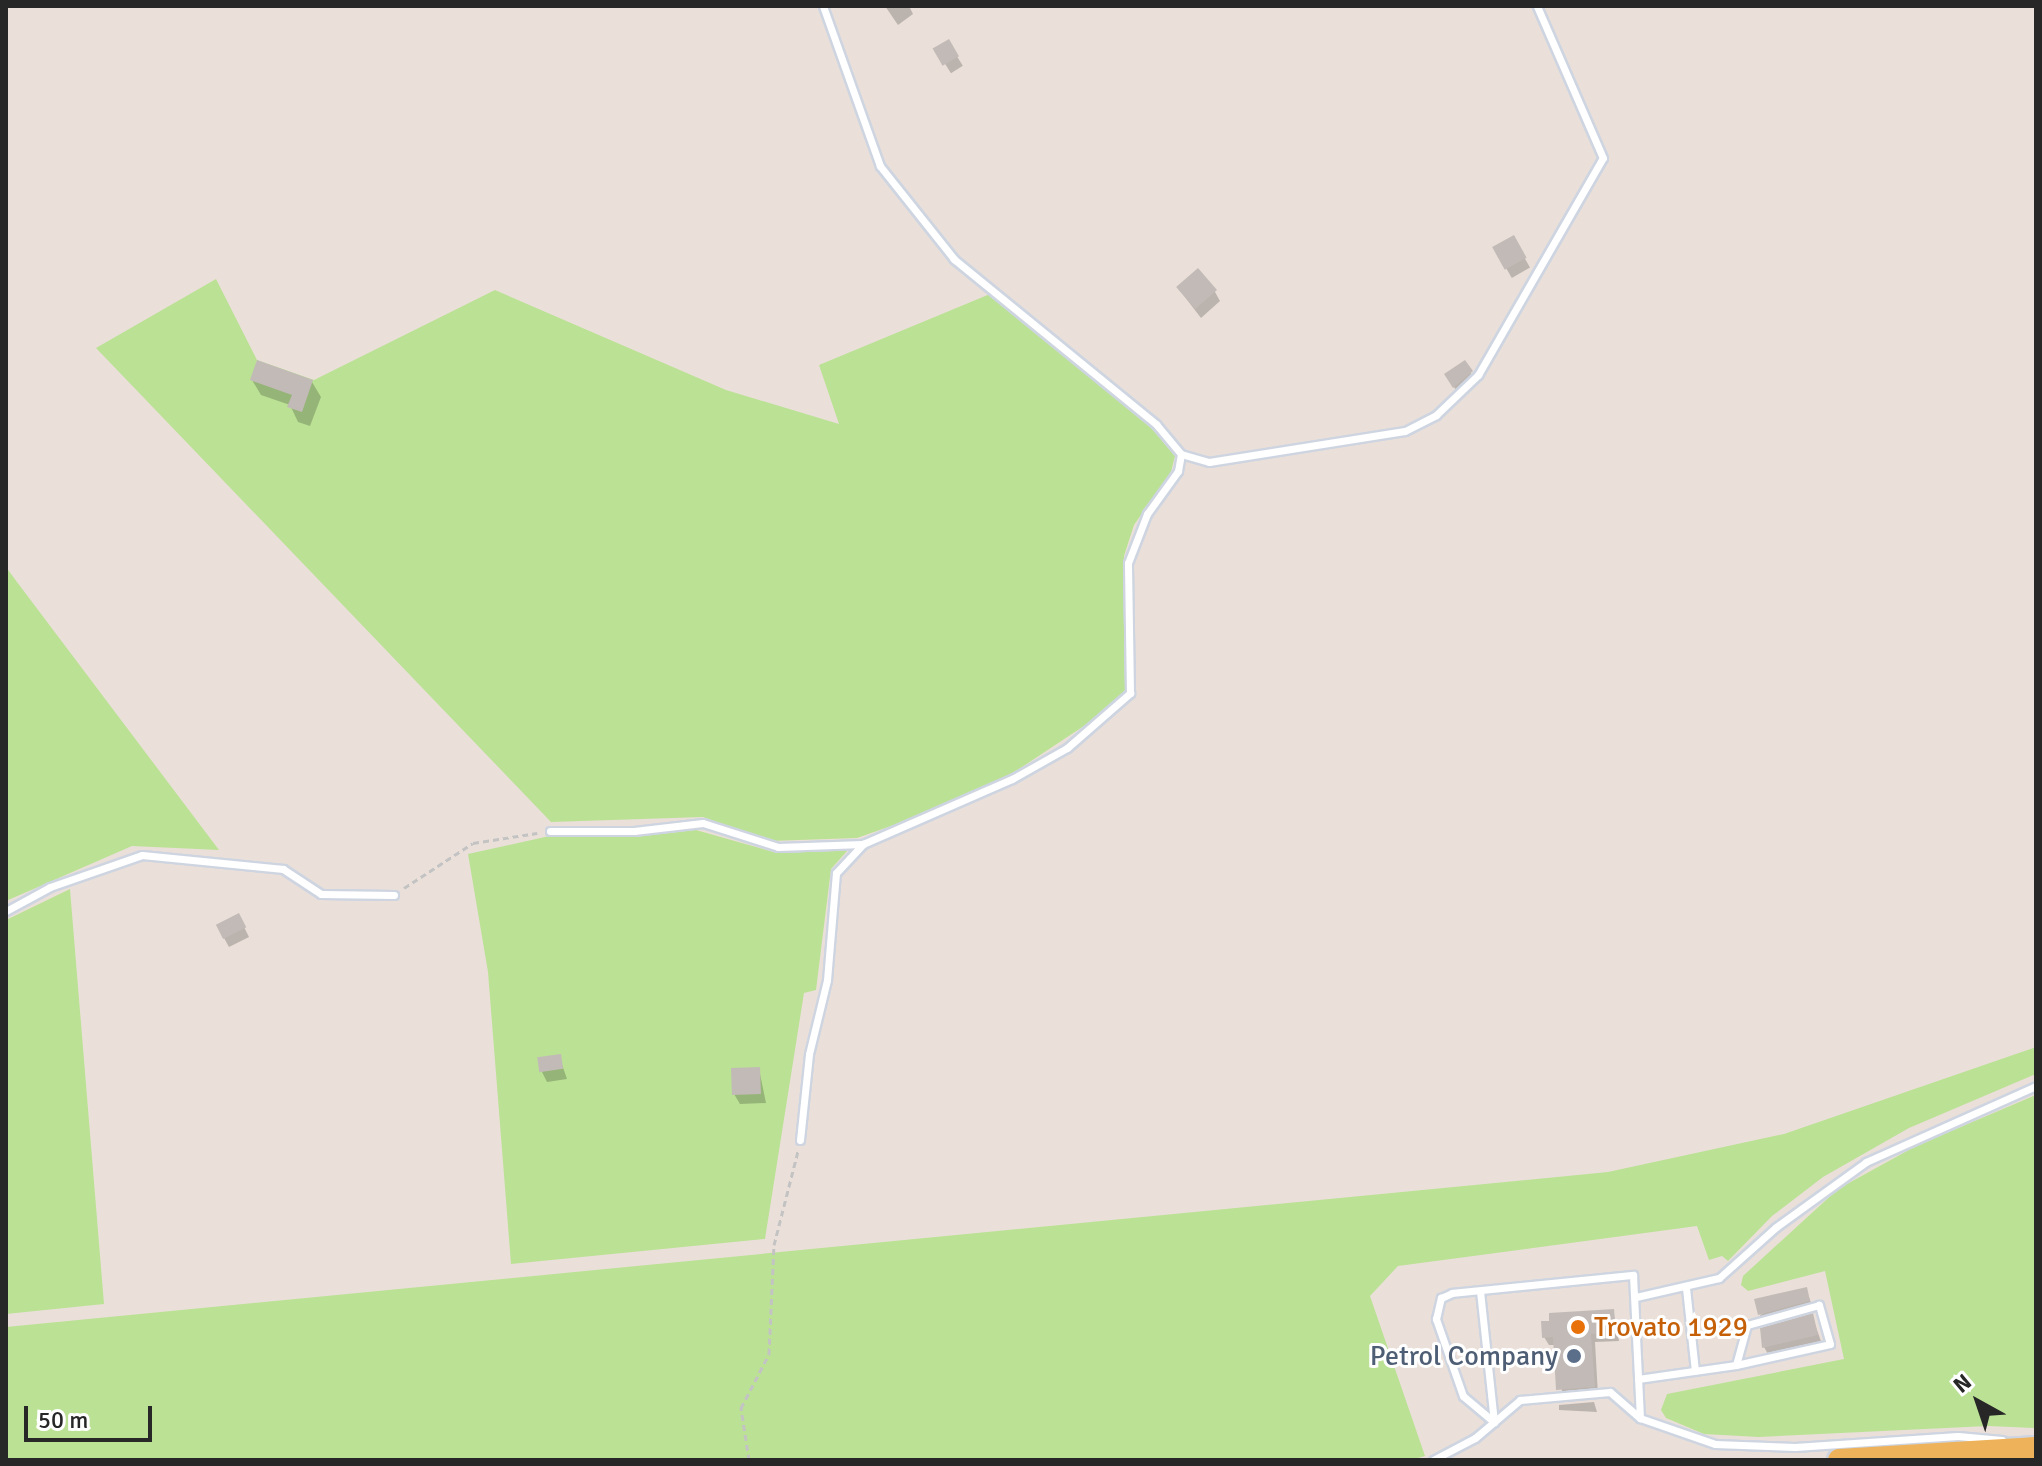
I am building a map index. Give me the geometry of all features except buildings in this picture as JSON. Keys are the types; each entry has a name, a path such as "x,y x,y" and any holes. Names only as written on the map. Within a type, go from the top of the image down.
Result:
{"main road":[{"path":"1839,1460 2036,1446"}],"lane":[{"path":"823,6 880,166 954,259 1156,424 1181,454 1209,462 1405,431 1436,415 1478,375 1603,158 1537,6"},
{"path":"550,831 703,823 778,847 863,844 1012,779 1067,748 1130,693 1128,563 1147,514 1178,471 1181,454"},
{"path":"800,1140 809,1054 827,980 836,873 863,844"},
{"path":"6,911 50,887 142,855 283,869 321,894 394,895"},
{"path":"1636,1297 1708,1283 1734,1269 1776,1227 1866,1162 2036,1086"},
{"path":"1494,1422 1463,1396 1436,1319 1441,1298 1633,1275 1640,1418"},
{"path":"1686,1288 1695,1371"},
{"path":"1480,1291 1494,1422"},
{"path":"1638,1379 1736,1365 1830,1344 1819,1305 1747,1325 1736,1365"},
{"path":"1433,1460 1494,1422 1520,1400 1610,1392 1640,1418 1715,1444 1795,1447 1958,1436 2036,1446"}],"path":[{"path":"394,895 473,843 550,831"},
{"path":"749,1460 741,1408 769,1354 774,1245 800,1140"}],"green space":[{"path":"216,279 257,360 314,380 495,290 726,390 839,424 819,365 990,294 1148,424 1175,456 1171,472 1134,525 1124,556 1126,689 1111,708 1013,773 939,809 857,838 770,841 703,817 551,822 96,348"},
{"path":"6,567 219,850 132,846 6,901"},
{"path":"696,830 777,853 848,850 831,869 816,990 804,993 765,1239 511,1264 488,972 468,854 554,835"},
{"path":"70,889 104,1304 6,1314 6,920"},
{"path":"2036,1047 2036,1074 1909,1128 1823,1177 1772,1216 1728,1261 1722,1256 1709,1260 1697,1226 1398,1266 1370,1296 1425,1456 1411,1460 6,1460 6,1327 1608,1172 1784,1134"},
{"path":"2036,1095 2036,1428 1988,1426 1759,1437 1704,1434 1666,1418 1661,1410 1667,1394 1844,1359 1825,1271 1748,1291 1741,1285 1743,1276 1838,1189 1916,1146"}],"place":[{"name":"Trovato 1929","path":"1578,1327"},
{"name":"Petrol Company","path":"1574,1356"}]}
